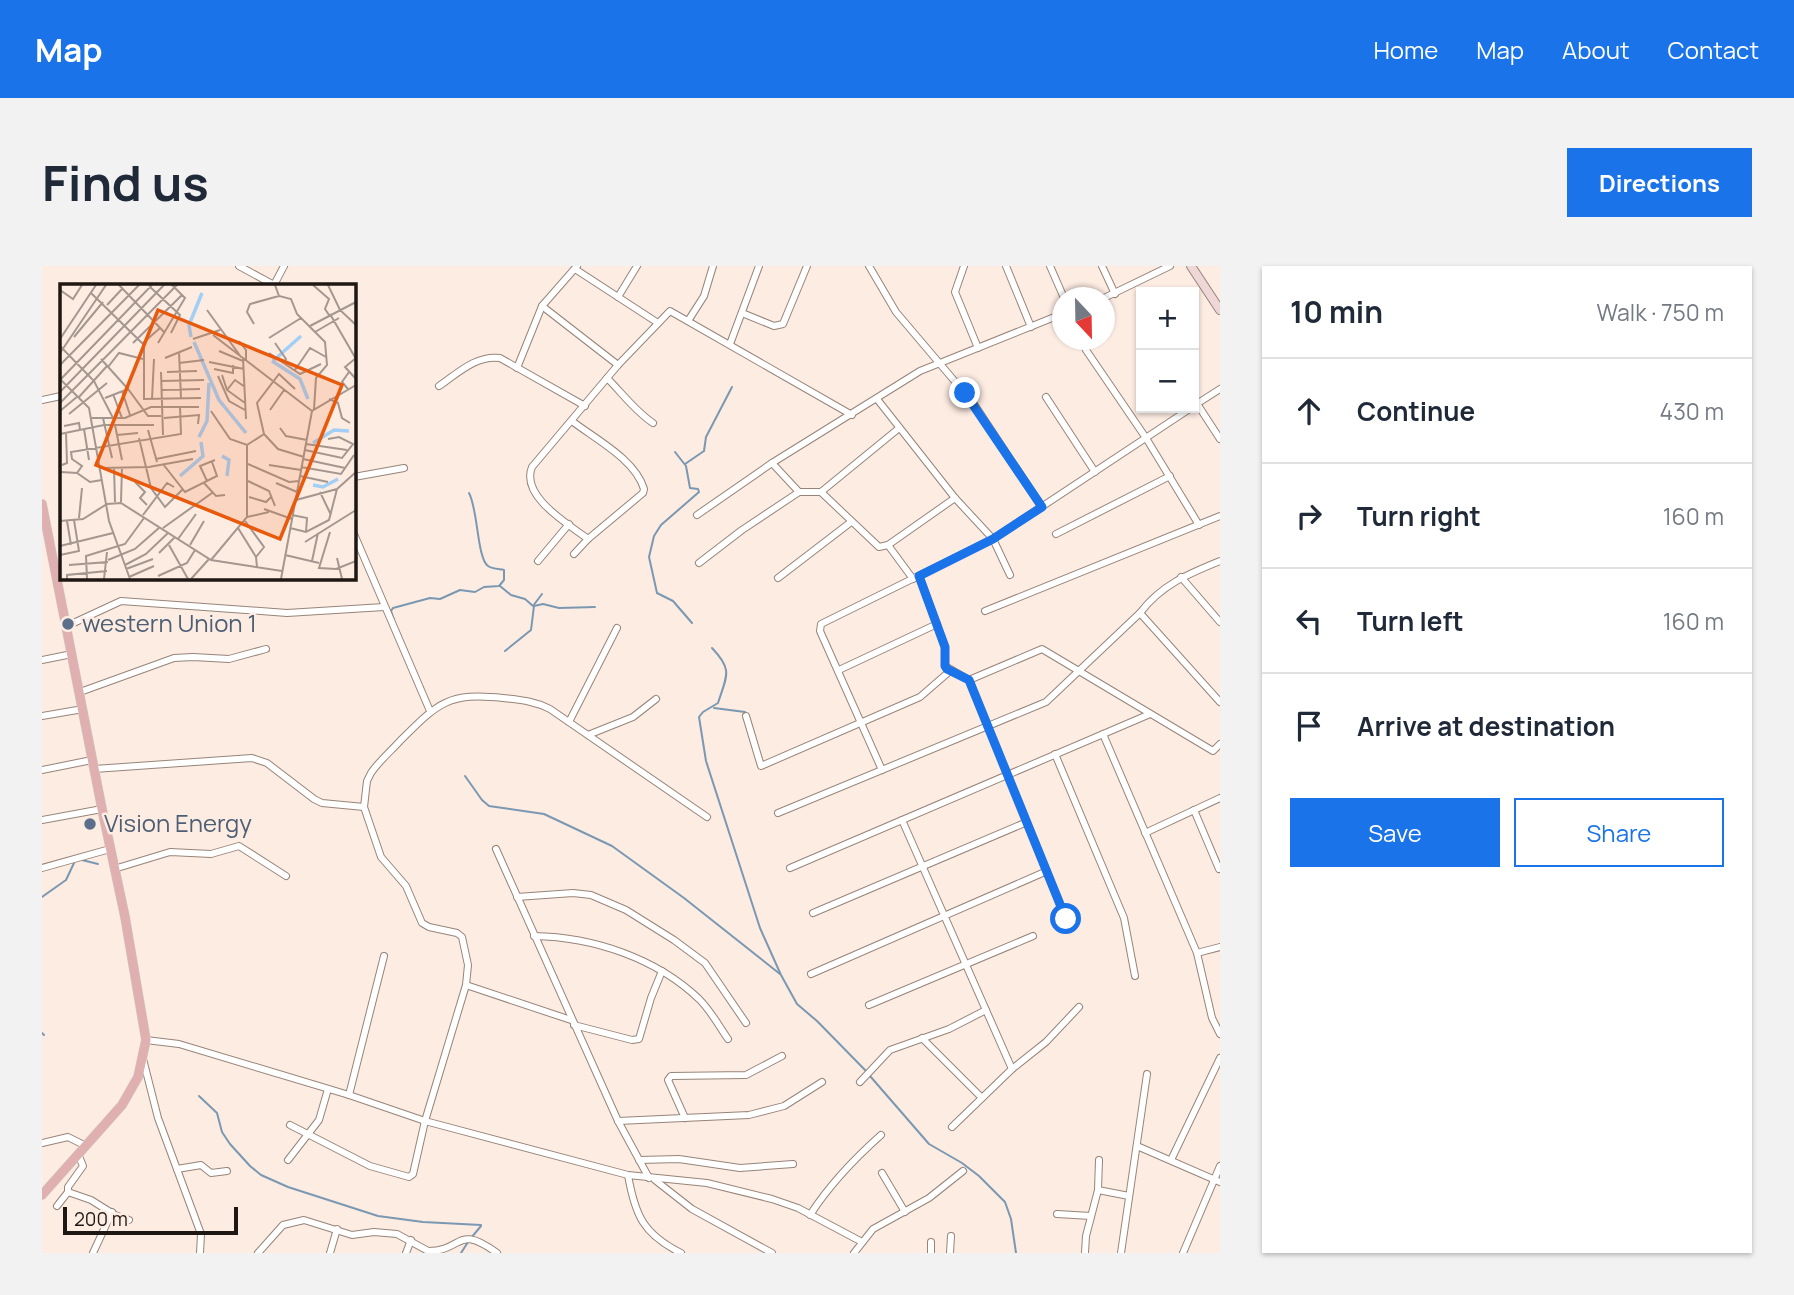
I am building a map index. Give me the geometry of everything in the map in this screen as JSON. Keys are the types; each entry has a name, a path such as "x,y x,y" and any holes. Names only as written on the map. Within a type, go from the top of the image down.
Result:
{"main road":[{"path":"1191,266 1220,310"},
{"path":"42,509 57,560 72,654 127,929 146,1040 138,1077 122,1105 42,1195"}],"street":[{"path":"239,266 265,284"},
{"path":"275,284 284,266"},
{"path":"618,297 637,266"},
{"path":"688,321 704,296 713,266"},
{"path":"730,344 759,266"},
{"path":"742,313 774,326 783,324 807,266"},
{"path":"869,266 896,312 974,404 1042,507"},
{"path":"964,266 955,292 978,348"},
{"path":"1006,266 1031,327"},
{"path":"1050,266 1059,287"},
{"path":"1102,266 1112,287"},
{"path":"1115,294 1170,266"},
{"path":"517,368 542,306 576,267 658,323"},
{"path":"542,306 618,365"},
{"path":"588,539 539,499 531,486 529,472 618,365 673,310 852,415"},
{"path":"697,515 772,463 920,371 1052,318"},
{"path":"1086,350 1147,439 1199,525"},
{"path":"439,386 469,364 490,357 500,358 585,405"},
{"path":"607,378 634,409 653,423"},
{"path":"1199,401 1220,389"},
{"path":"42,400 60,396"},
{"path":"1046,397 1095,472"},
{"path":"877,399 955,498 993,539 1010,575"},
{"path":"1199,411 1220,439"},
{"path":"882,770 820,631 821,624 993,539 1147,439 1182,413"},
{"path":"572,421 621,458 636,474 644,489 643,493 574,554"},
{"path":"699,563 799,492 821,492 898,429"},
{"path":"993,539 1147,439"},
{"path":"772,463 799,492"},
{"path":"355,477 404,468"},
{"path":"1056,534 1170,476"},
{"path":"821,492 879,547 888,545 955,498"},
{"path":"985,611 1220,516"},
{"path":"778,578 851,522"},
{"path":"538,561 569,524"},
{"path":"355,536 430,711"},
{"path":"888,545 916,578 946,651 945,666 969,680 1066,919"},
{"path":"778,813 1046,702 1140,613 1152,597 1181,578 1220,561"},
{"path":"1181,578 1220,622"},
{"path":"67,626 121,601 287,613 384,607"},
{"path":"1140,613 1220,702"},
{"path":"839,670 937,624"},
{"path":"569,722 617,628"},
{"path":"80,692 174,658 229,659 266,649"},
{"path":"969,680 1042,649 1220,756"},
{"path":"42,660 72,654"},
{"path":"746,716 761,766 920,698 950,671"},
{"path":"290,1125 370,1166 409,1177 413,1174 425,1121 466,985 468,965 462,937 457,933 422,923 406,886 381,857 364,807 371,773 430,711 454,698 482,696 539,704 707,817"},
{"path":"588,735 633,717 656,699"},
{"path":"42,716 83,709"},
{"path":"790,868 1150,714"},
{"path":"1103,734 1197,953 1212,1018 1220,1034"},
{"path":"1213,751 1220,744"},
{"path":"1055,754 1124,918 1135,976"},
{"path":"42,770 93,764 252,758 267,763 322,803 364,807"},
{"path":"1146,833 1220,798"},
{"path":"42,820 102,809"},
{"path":"1194,810 1219,869"},
{"path":"902,820 1012,1069"},
{"path":"813,913 1027,822"},
{"path":"114,869 167,853 211,854 239,846 286,876"},
{"path":"42,867 110,849"},
{"path":"496,849 618,1121 651,1178 692,1209 772,1253"},
{"path":"811,974 1047,871"},
{"path":"517,897 573,893 591,895 626,910 705,963 746,1023"},
{"path":"534,936 579,940 645,962 662,971 698,998 728,1039"},
{"path":"869,1005 1033,936"},
{"path":"1197,953 1220,947"},
{"path":"349,1095 384,956"},
{"path":"466,985 632,1040 639,1039 662,971"},
{"path":"952,1127 1012,1069 1046,1042 1079,1007"},
{"path":"860,1082 890,1050 949,1029 986,1010"},
{"path":"922,1038 982,1098"},
{"path":"146,1040 180,1044 425,1121 628,1175 707,1183 785,1203 862,1242"},
{"path":"685,1118 668,1080 671,1076 746,1074 782,1056"},
{"path":"142,1058 158,1118 201,1234 200,1253"},
{"path":"1171,1160 1220,1058"},
{"path":"1121,1253 1147,1074"},
{"path":"618,1121 767,1112 798,1098 822,1082"},
{"path":"288,1160 319,1120 328,1089"},
{"path":"810,1214 853,1160 881,1135"},
{"path":"42,1143 68,1137 86,1146"},
{"path":"1137,1146 1217,1180"},
{"path":"57,1206 83,1166 78,1154"},
{"path":"639,1160 679,1159 740,1168 793,1164"},
{"path":"1085,1253 1098,1190 1098,1160"},
{"path":"177,1169 201,1165 211,1174 227,1171"},
{"path":"1183,1253 1217,1180 1220,1166"},
{"path":"854,1253 873,1229 929,1198 963,1171"},
{"path":"882,1173 905,1212"},
{"path":"628,1175 633,1202 641,1221 656,1239 681,1253"},
{"path":"1098,1190 1129,1196"},
{"path":"68,1192 91,1200 130,1220"},
{"path":"93,1253 112,1212"},
{"path":"1056,1214 1091,1216"},
{"path":"258,1253 283,1225 311,1221 352,1235 389,1232 411,1240 421,1248 434,1251 472,1239 497,1253"},
{"path":"330,1253 337,1230"},
{"path":"950,1253 951,1236"},
{"path":"407,1253 411,1240"},
{"path":"931,1241 931,1253"}],"waterway":[{"path":"685,464 704,451 706,437 732,387"},
{"path":"675,452 686,466 690,488 698,489 699,492 661,525 654,536 649,557 657,593 673,601 692,623"},
{"path":"394,620 391,611 393,608 430,598 440,599 460,590 475,592 484,587 499,586 504,580 504,570 490,567 484,561 469,493"},
{"path":"500,586 533,606 542,594"},
{"path":"505,651 531,630 534,606 543,604 559,608 595,607"},
{"path":"712,648 723,662 726,673 718,703 699,717 706,761 760,928 797,1004 867,1072"},
{"path":"714,708 745,712"},
{"path":"465,776 489,806 544,814 612,846 684,898 780,974"},
{"path":"82,860 98,864"},
{"path":"42,897 66,880 74,863"},
{"path":"870,1076 929,1144 962,1163 1005,1202 1011,1219 1016,1253"},
{"path":"199,1096 217,1113 222,1132 230,1144 261,1175 288,1187 378,1216 481,1225"},
{"path":"471,1238 481,1226"},
{"path":"461,1253 468,1242"}],"place":[{"name":"western Union 1","path":"68,624"},
{"name":"Vision Energy","path":"90,824"}],"route":[{"path":"965,393 1042,507 993,539 919,576 945,647 945,666 969,680 1066,919"}]}
